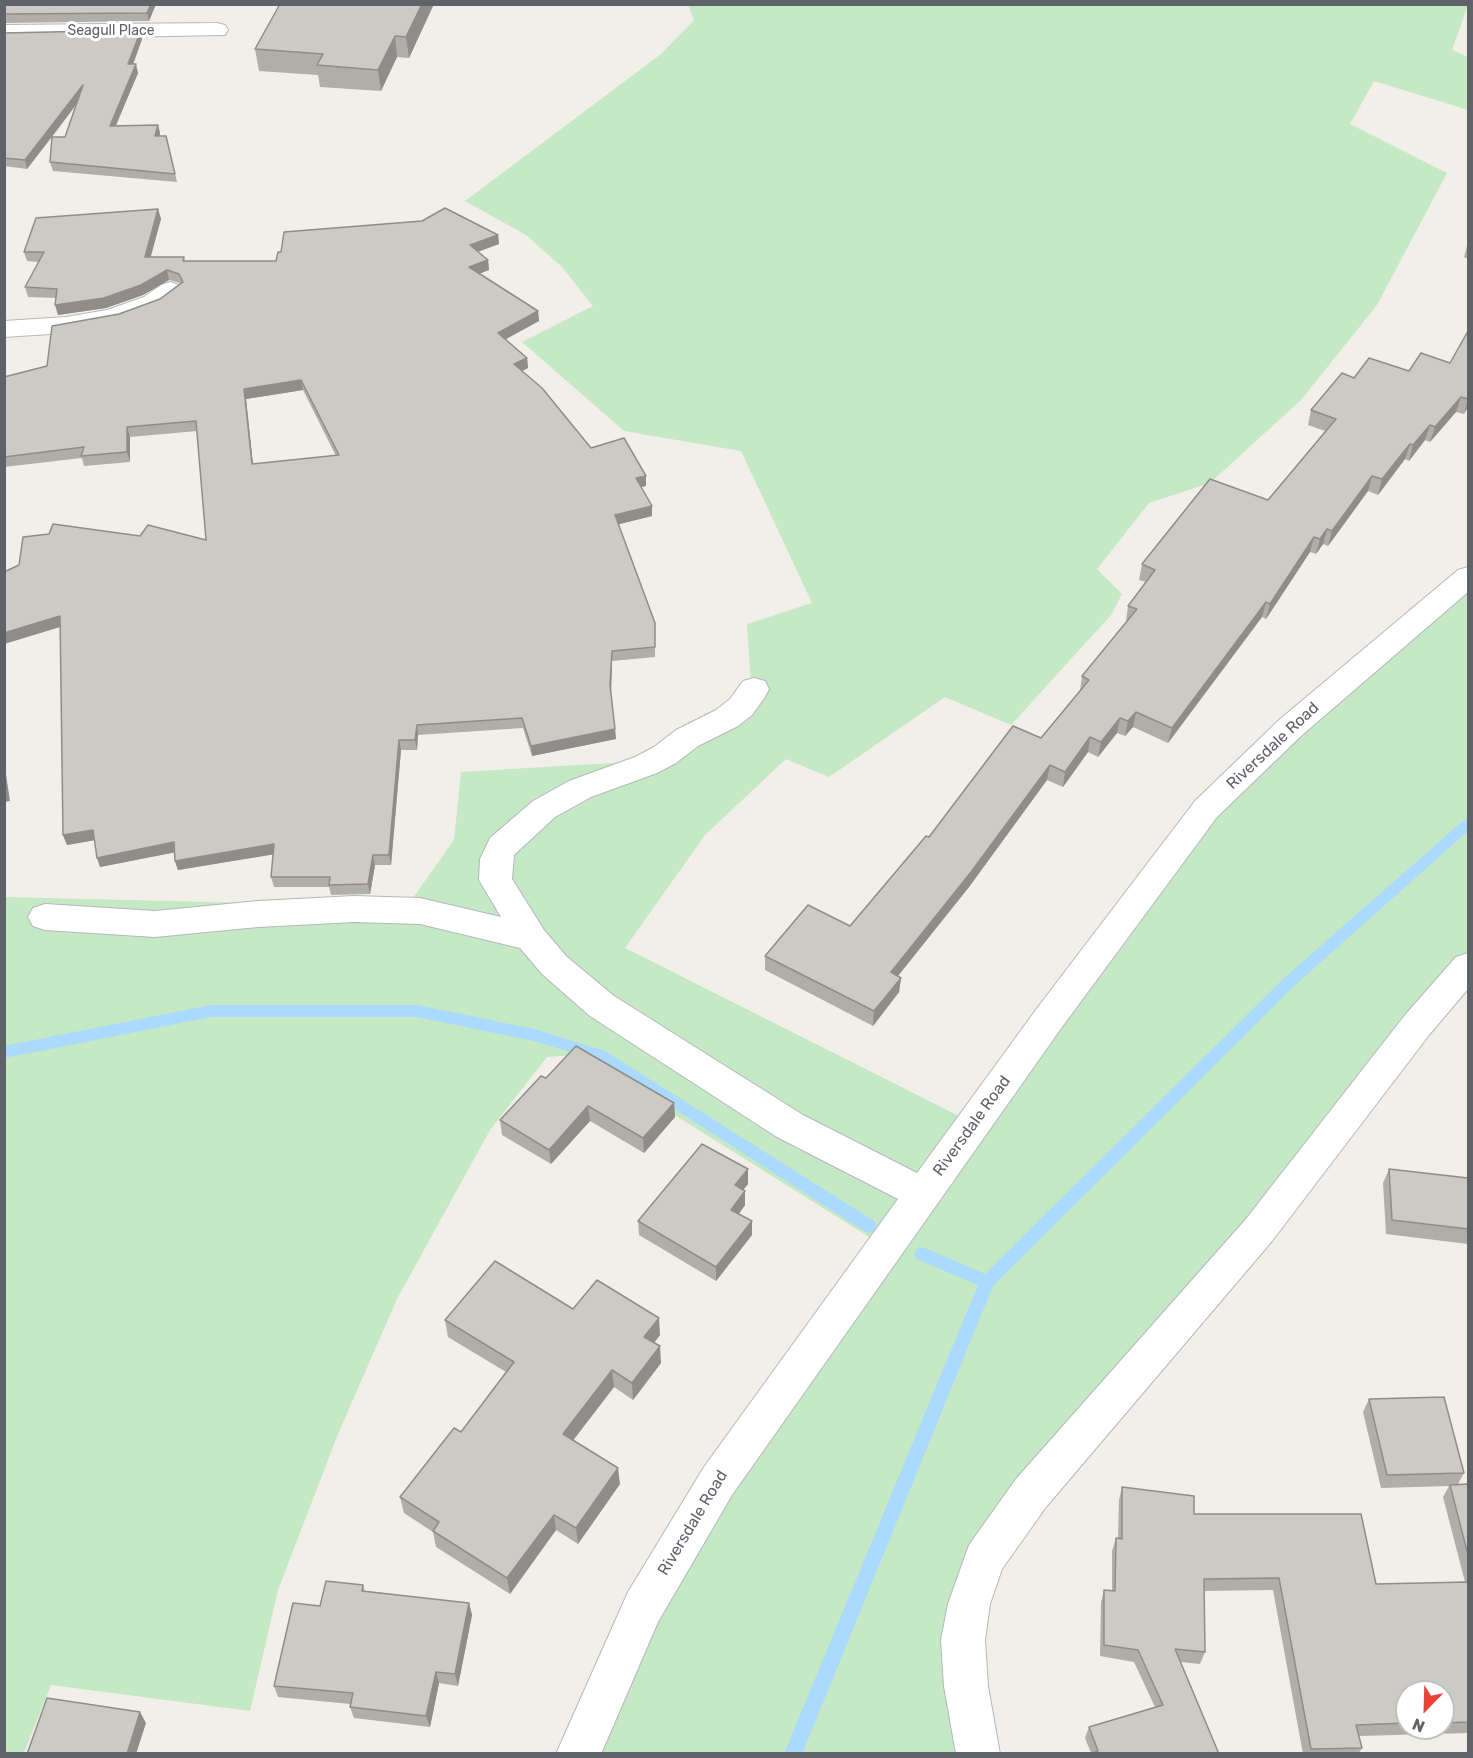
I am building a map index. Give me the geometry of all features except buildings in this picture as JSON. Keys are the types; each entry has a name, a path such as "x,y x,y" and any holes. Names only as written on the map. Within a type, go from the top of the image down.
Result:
{"street":[{"name":"Seagull Place","path":"4,32 217,30"},
{"path":"4,329 66,325 111,317 153,302 170,290"},
{"name":"Riversdale Road","path":"578,1754 643,1607 718,1481 1050,1017 1206,809 1290,728 1468,578"},
{"path":"754,688 741,707 727,718 687,738 665,755 646,765 580,789 544,809 502,848 496,859 496,880 532,939 554,964 602,1006 790,1126 923,1194"},
{"path":"45,917 155,924 258,914 354,909 420,911 486,925 532,939"},
{"path":"978,1754 966,1686 963,1640 969,1604 984,1559 1031,1493 1259,1230 1418,1025 1468,966"}],"green space":[{"path":"688,5 1468,5 1452,50 1468,57 1468,110 1374,81 1350,124 1447,173 1377,305 1301,400 1210,483 1149,503 1097,569 1122,594 1111,615 1011,725 945,697 829,777 786,759 705,835 625,948 969,1121 1287,723 1468,573 1468,970 1417,1029 986,1558 983,1753 580,1753 646,1604 882,1245 579,1055 547,1057 490,1130 397,1299 338,1434 278,1590 250,1711 51,1685 24,1753 5,1754 5,897 329,905 410,902 454,840 461,772 645,761 724,715 751,682 747,624 812,603 741,451 624,431 522,342 593,306 562,267 526,235 465,201 661,54 694,20"}],"waterway":[{"path":"987,1282 1288,983 1468,824"},
{"path":"4,1052 211,1011 417,1011 534,1035 605,1057 869,1226"},
{"path":"922,1254 987,1282"},
{"path":"793,1754 987,1282"}]}
